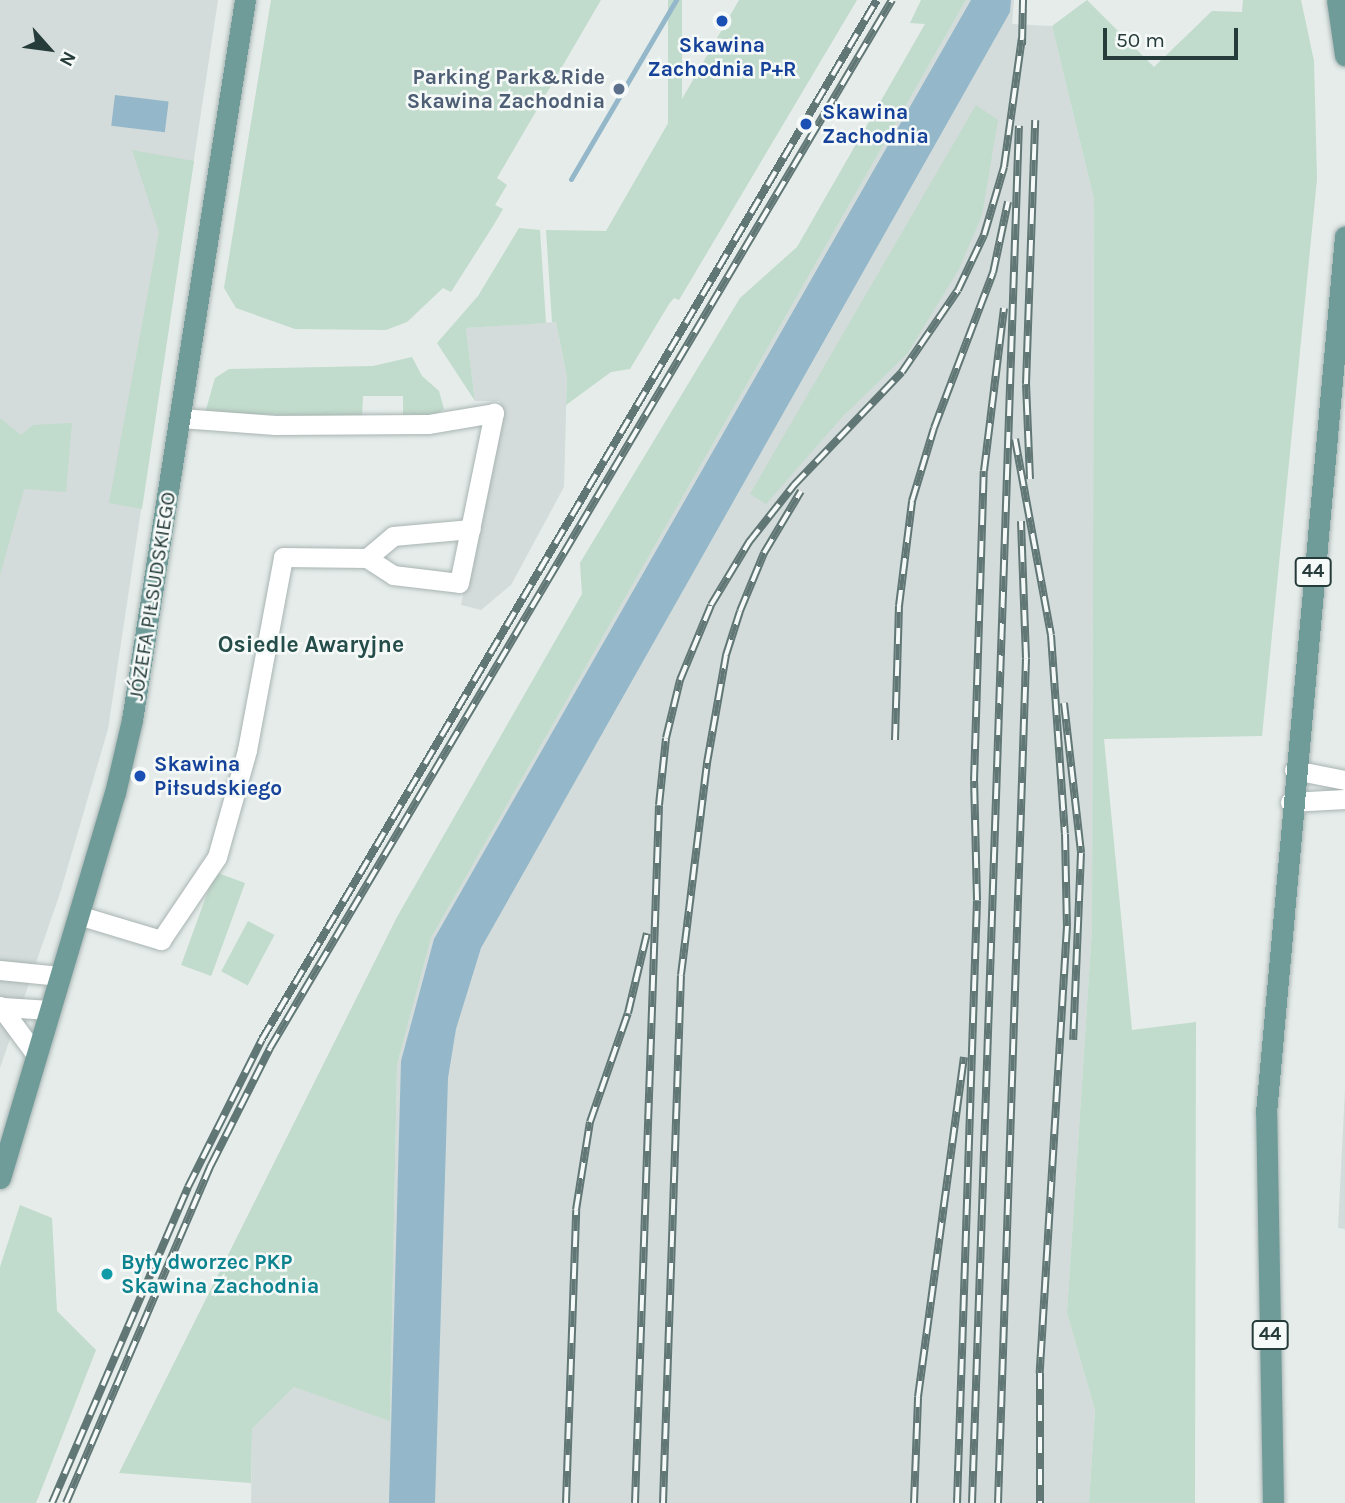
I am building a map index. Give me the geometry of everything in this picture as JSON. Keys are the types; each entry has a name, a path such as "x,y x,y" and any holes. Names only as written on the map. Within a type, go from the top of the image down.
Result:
{"main road":[{"name":"JÓZEFA PIŁSUDSKIEGO","path":"0,1178 130,730 245,0"},
{"path":"1338,0 1345,55"},
{"name":"44","path":"1273,1503 1266,1113 1290,803 1345,237"}],"street":[{"path":"78,915 161,940 222,844 247,750 284,557 367,558 393,575 459,583 494,413 428,424 275,425 180,418"},
{"path":"367,558 393,536 471,529"},
{"path":"1294,770 1345,780"},
{"path":"1290,803 1345,799"},
{"path":"0,970 60,976"},
{"path":"1,1006 50,1010"},
{"path":"1,1006 37,1056"}],"shaded area":[{"path":"0,0 218,0 108,729 61,890 0,1068"},
{"path":"966,0 1014,0 1012,24 1052,26 1094,199 1092,929 1067,1313 1095,1410 1089,1503 251,1503 252,1429 294,1387 390,1420 397,1065 431,938"},
{"path":"556,322 567,377 564,487 511,585 481,610 461,605 500,401 475,401 466,328"},
{"path":"1345,1090 1345,1229 1338,1228"}],"green space":[{"path":"271,0 601,0 497,178 507,185 495,205 503,209 493,226 451,292 443,288 407,322 386,330 295,329 236,308 224,288"},
{"path":"668,0 682,0 682,207 668,207"},
{"path":"739,0 857,0 679,300 674,298 669,304 630,369 611,372 566,405 567,377 556,322 552,322 546,230 606,231"},
{"path":"921,0 966,0 431,938 397,1065 390,1421 294,1387 252,1429 251,1483 119,1473 397,917 582,594 580,563 740,298 797,247 925,24 910,23"},
{"path":"1087,0 1154,67 1212,11 1242,12 1243,0 1301,0 1314,61 1317,179 1262,736 1104,739 1132,1030 1196,1022 1195,1503 1089,1503 1095,1410 1067,1313 1092,929 1094,199 1052,26"},
{"path":"976,105 998,120 982,215 959,269 907,354 843,416 766,504 750,494"},
{"path":"132,150 194,161 142,509 109,503 159,232"},
{"path":"519,228 540,230 546,323 466,328 475,401 437,343 478,296"},
{"path":"412,357 422,376 439,391 444,409 434,416 403,416 403,396 363,396 362,417 205,413 215,378 229,369 373,366"},
{"path":"0,418 21,435 33,425 72,423 66,492 24,489 0,575"},
{"path":"215,872 245,883 211,976 181,965"},
{"path":"248,921 274,935 248,985 221,971"},
{"path":"20,1205 52,1218 57,1311 96,1350 36,1503 0,1503 0,1267"}],"water":[{"path":"971,0 1011,0 1010,12 481,948 456,1029 448,1078 435,1503 389,1503 401,1061 434,939"},
{"path":"115,95 169,102 165,132 111,126"}],"waterway":[{"path":"571,179 676,0"}],"railway":[{"path":"52,1503 188,1187 262,1039 877,0"},
{"path":"66,1503 211,1165 270,1048 892,0"},
{"path":"1022,45 1023,0"},
{"path":"635,1503 659,805 666,738 680,680 711,605 749,542 794,485 902,372 958,290 984,235 1004,167 1022,38"},
{"path":"1030,479 1026,384 1035,120"},
{"path":"972,1503 1019,126"},
{"path":"895,740 899,606 912,501 934,428 993,273 1008,202"},
{"path":"957,1503 977,900 974,781 984,471 1004,308"},
{"path":"1015,439 1051,635 1065,834 1067,926 1040,1373 1040,1503"},
{"path":"663,1503 681,975 707,763 726,655 740,611 764,553 801,491"},
{"path":"998,1503 1026,658 1021,521"},
{"path":"1064,703 1081,853 1073,1040"},
{"path":"566,1503 576,1210 590,1122 628,1013 647,933"},
{"path":"914,1503 918,1397 964,1057"}],"place":[{"name":"Skawina Zachodnia P+R","path":"722,21"},
{"name":"Parking Park&Ride Skawina Zachodnia","path":"619,89"},
{"name":"Skawina Zachodnia","path":"806,124"},
{"name":"Skawina Piłsudskiego","path":"140,776"},
{"name":"Były dworzec PKP Skawina Zachodnia","path":"107,1274"}],"district":[{"name":"Osiedle Awaryjne","path":"311,645"}]}
